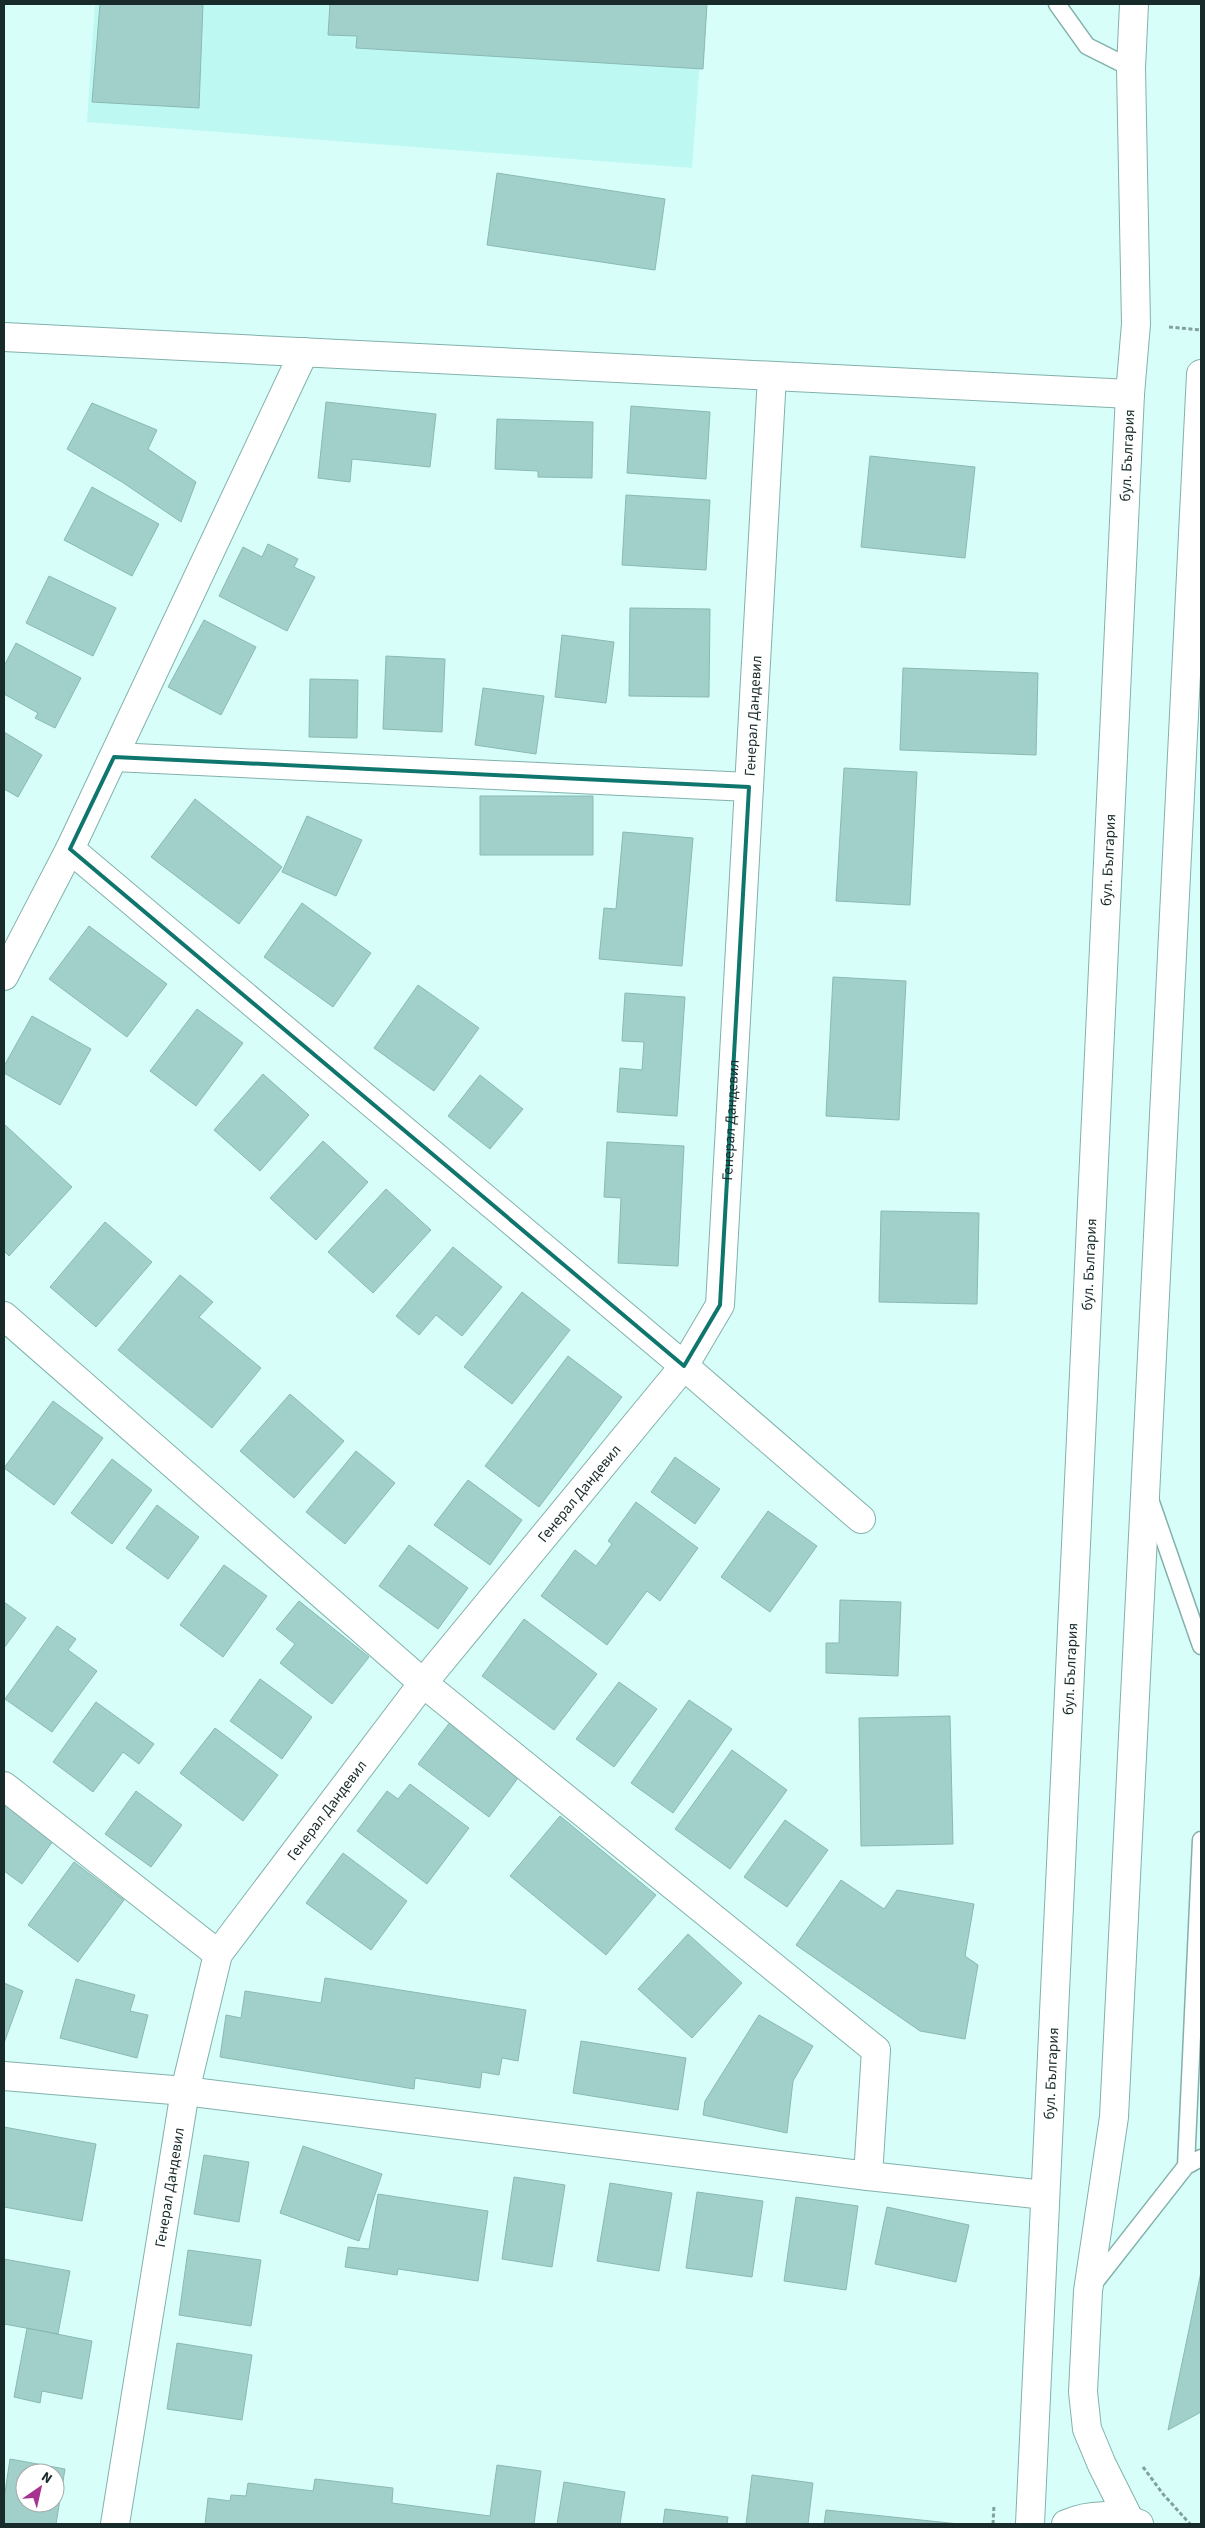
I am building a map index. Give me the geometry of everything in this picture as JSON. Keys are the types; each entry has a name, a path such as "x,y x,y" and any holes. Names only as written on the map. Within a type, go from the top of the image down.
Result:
{"street":[{"name":"бул. България","path":"1030,2524 1130,394 1136,324 1131,68 1134,4"},
{"path":"4,337 1130,394"},
{"path":"4,976 70,849 304,352"},
{"path":"1134,2522 1098,2456 1087,2429 1084,2392 1088,2291 1114,2117 1198,490 1201,374"},
{"name":"Генерал Дандевил","path":"115,2524 185,2091 218,1954 423,1683 684,1366 720,1304 772,376"},
{"path":"114,757 749,787"},
{"path":"70,849 684,1366 861,1519"},
{"path":"4,1316 423,1683 876,2050 868,2176"},
{"path":"4,1786 218,1954"},
{"path":"4,2076 185,2091 868,2176 1045,2195"},
{"path":"1066,2524 1101,2515 1134,2522"}],"lane":[{"path":"1057,4 1087,46 1131,68"},
{"path":"1146,1487 1201,1646"},
{"path":"1186,2166 1201,1840"},
{"path":"1088,2291 1186,2166 1201,2158"}],"highlighted area":[{"path":"114,757 749,787 720,1305 684,1366 70,849"}],"shaded area":[{"path":"95,4 704,4 692,168 87,122"}],"building":[{"path":"100,4 203,4 199,108 92,102"},
{"path":"330,4 707,4 703,69 356,48 357,36 328,35"},
{"path":"497,173 665,199 655,270 487,245"},
{"path":"326,402 436,414 430,467 352,459 350,482 318,478"},
{"path":"92,403 157,430 148,449 196,482 181,522 122,482 67,449"},
{"path":"631,406 710,412 706,479 627,473"},
{"path":"497,419 593,422 592,478 538,477 538,471 495,469"},
{"path":"870,456 975,467 965,558 861,547"},
{"path":"92,487 159,524 132,576 64,540"},
{"path":"626,495 710,500 706,570 622,565"},
{"path":"268,544 298,559 294,567 315,577 287,631 219,596 243,547 262,557"},
{"path":"49,576 116,608 93,656 26,623"},
{"path":"630,608 710,609 709,697 629,696"},
{"path":"204,620 256,647 221,715 168,687"},
{"path":"562,635 614,642 606,703 555,697"},
{"path":"16,643 81,678 55,728 35,718 38,713 4,694 4,666"},
{"path":"386,656 445,659 442,732 383,729"},
{"path":"903,668 1038,673 1036,755 900,750"},
{"path":"310,679 358,680 357,738 309,737"},
{"path":"483,688 544,696 536,754 475,745"},
{"path":"4,732 42,755 18,797 4,789"},
{"path":"844,768 917,772 910,905 836,901"},
{"path":"480,796 593,796 593,855 480,855"},
{"path":"195,799 282,867 239,924 151,857"},
{"path":"307,816 362,840 336,896 282,872"},
{"path":"623,832 693,838 682,966 599,959 604,908 616,909"},
{"path":"302,903 371,953 333,1007 264,957"},
{"path":"89,926 167,984 127,1037 49,979"},
{"path":"833,977 906,981 899,1120 826,1116"},
{"path":"418,985 479,1028 434,1091 374,1048"},
{"path":"625,993 685,997 677,1116 617,1112 620,1068 642,1070 644,1042 622,1041"},
{"path":"197,1009 243,1043 196,1106 150,1071"},
{"path":"32,1016 91,1049 60,1105 4,1073 4,1066"},
{"path":"263,1074 309,1115 260,1171 214,1130"},
{"path":"480,1075 523,1109 490,1149 448,1116"},
{"path":"4,1124 72,1187 9,1256 4,1251"},
{"path":"323,1141 368,1182 316,1240 270,1198"},
{"path":"607,1142 684,1146 678,1266 618,1263 621,1198 604,1197"},
{"path":"386,1189 431,1230 373,1293 328,1252"},
{"path":"881,1211 979,1213 977,1304 879,1302"},
{"path":"105,1222 152,1262 96,1327 50,1287"},
{"path":"453,1247 502,1287 462,1336 436,1315 419,1335 396,1316"},
{"path":"180,1275 213,1302 199,1317 261,1368 212,1428 118,1350"},
{"path":"522,1292 570,1330 512,1404 464,1367"},
{"path":"568,1356 622,1397 539,1507 485,1466"},
{"path":"290,1394 344,1441 294,1498 240,1451"},
{"path":"53,1401 103,1438 54,1505 4,1468"},
{"path":"356,1451 395,1483 345,1544 306,1512"},
{"path":"675,1457 720,1489 695,1524 651,1492"},
{"path":"112,1459 152,1490 112,1544 71,1513"},
{"path":"468,1480 522,1520 490,1565 434,1525"},
{"path":"636,1502 698,1548 660,1601 647,1591 607,1645 541,1596 575,1550 596,1566 612,1544 608,1541"},
{"path":"157,1505 199,1537 168,1579 126,1548"},
{"path":"768,1511 817,1546 770,1612 721,1577"},
{"path":"409,1545 468,1588 438,1629 379,1586"},
{"path":"224,1565 267,1596 223,1657 180,1625"},
{"path":"840,1600 901,1602 898,1676 826,1673 826,1643 839,1643"},
{"path":"299,1601 369,1657 332,1704 280,1663 295,1644 276,1629"},
{"path":"4,1602 26,1618 4,1648"},
{"path":"524,1619 597,1674 554,1730 482,1676"},
{"path":"57,1626 76,1639 68,1650 97,1671 52,1732 5,1699"},
{"path":"260,1679 312,1717 282,1759 230,1721"},
{"path":"619,1682 657,1709 614,1767 576,1739"},
{"path":"689,1700 732,1729 673,1813 631,1783"},
{"path":"96,1702 154,1744 139,1764 123,1752 93,1792 53,1762"},
{"path":"950,1716 953,1844 861,1846 859,1718"},
{"path":"451,1721 521,1774 489,1817 418,1764"},
{"path":"215,1728 278,1775 243,1821 180,1773"},
{"path":"732,1750 787,1790 730,1869 675,1829"},
{"path":"410,1784 469,1828 427,1884 357,1831 387,1791 398,1799"},
{"path":"136,1791 182,1825 151,1867 105,1834"},
{"path":"4,1800 56,1837 22,1884 4,1871"},
{"path":"560,1816 656,1895 606,1955 510,1876"},
{"path":"785,1820 828,1850 787,1907 744,1877"},
{"path":"343,1853 407,1901 371,1950 306,1903"},
{"path":"74,1862 124,1900 78,1962 28,1925"},
{"path":"841,1880 884,1909 897,1890 974,1904 965,1956 978,1965 965,2039 920,2031 796,1945"},
{"path":"688,1934 742,1983 692,2038 638,1989"},
{"path":"325,1978 526,2010 518,2061 502,2058 499,2075 482,2072 480,2088 415,2078 414,2089 220,2057 226,2015 241,2018 245,1991 321,2003"},
{"path":"76,1979 135,1995 130,2011 148,2015 137,2058 60,2038"},
{"path":"4,1983 23,1991 4,2043"},
{"path":"759,2015 813,2046 793,2081 787,2133 703,2115 705,2101"},
{"path":"581,2041 686,2058 678,2110 573,2093"},
{"path":"4,2127 96,2144 82,2221 4,2207"},
{"path":"303,2146 382,2174 359,2241 280,2213"},
{"path":"204,2155 249,2162 239,2222 194,2214"},
{"path":"514,2177 565,2185 552,2267 502,2259"},
{"path":"610,2183 672,2193 659,2271 597,2261"},
{"path":"697,2192 763,2201 752,2277 686,2268"},
{"path":"378,2194 488,2211 478,2281 398,2269 397,2275 345,2267 348,2247 369,2249"},
{"path":"796,2197 858,2206 846,2290 784,2281"},
{"path":"887,2207 969,2225 956,2282 875,2264"},
{"path":"188,2250 261,2260 251,2326 179,2315"},
{"path":"4,2259 70,2271 58,2334 4,2324"},
{"path":"1201,2272 1201,2412 1168,2430"},
{"path":"27,2328 92,2341 82,2399 42,2391 40,2403 14,2397"},
{"path":"177,2343 252,2355 242,2420 167,2409"},
{"path":"10,2459 32,2463 15,2463 15,2513 58,2513 56,2524 4,2524 4,2499"},
{"path":"497,2465 541,2471 534,2524 205,2524 208,2498 230,2501 231,2495 246,2496 248,2483 313,2491 315,2479 393,2488 392,2503 490,2516"},
{"path":"752,2475 813,2483 808,2524 746,2524"},
{"path":"564,2482 625,2492 620,2524 557,2524"},
{"path":"665,2509 728,2517 727,2524 663,2524"},
{"path":"826,2510 959,2524 824,2524"}]}
